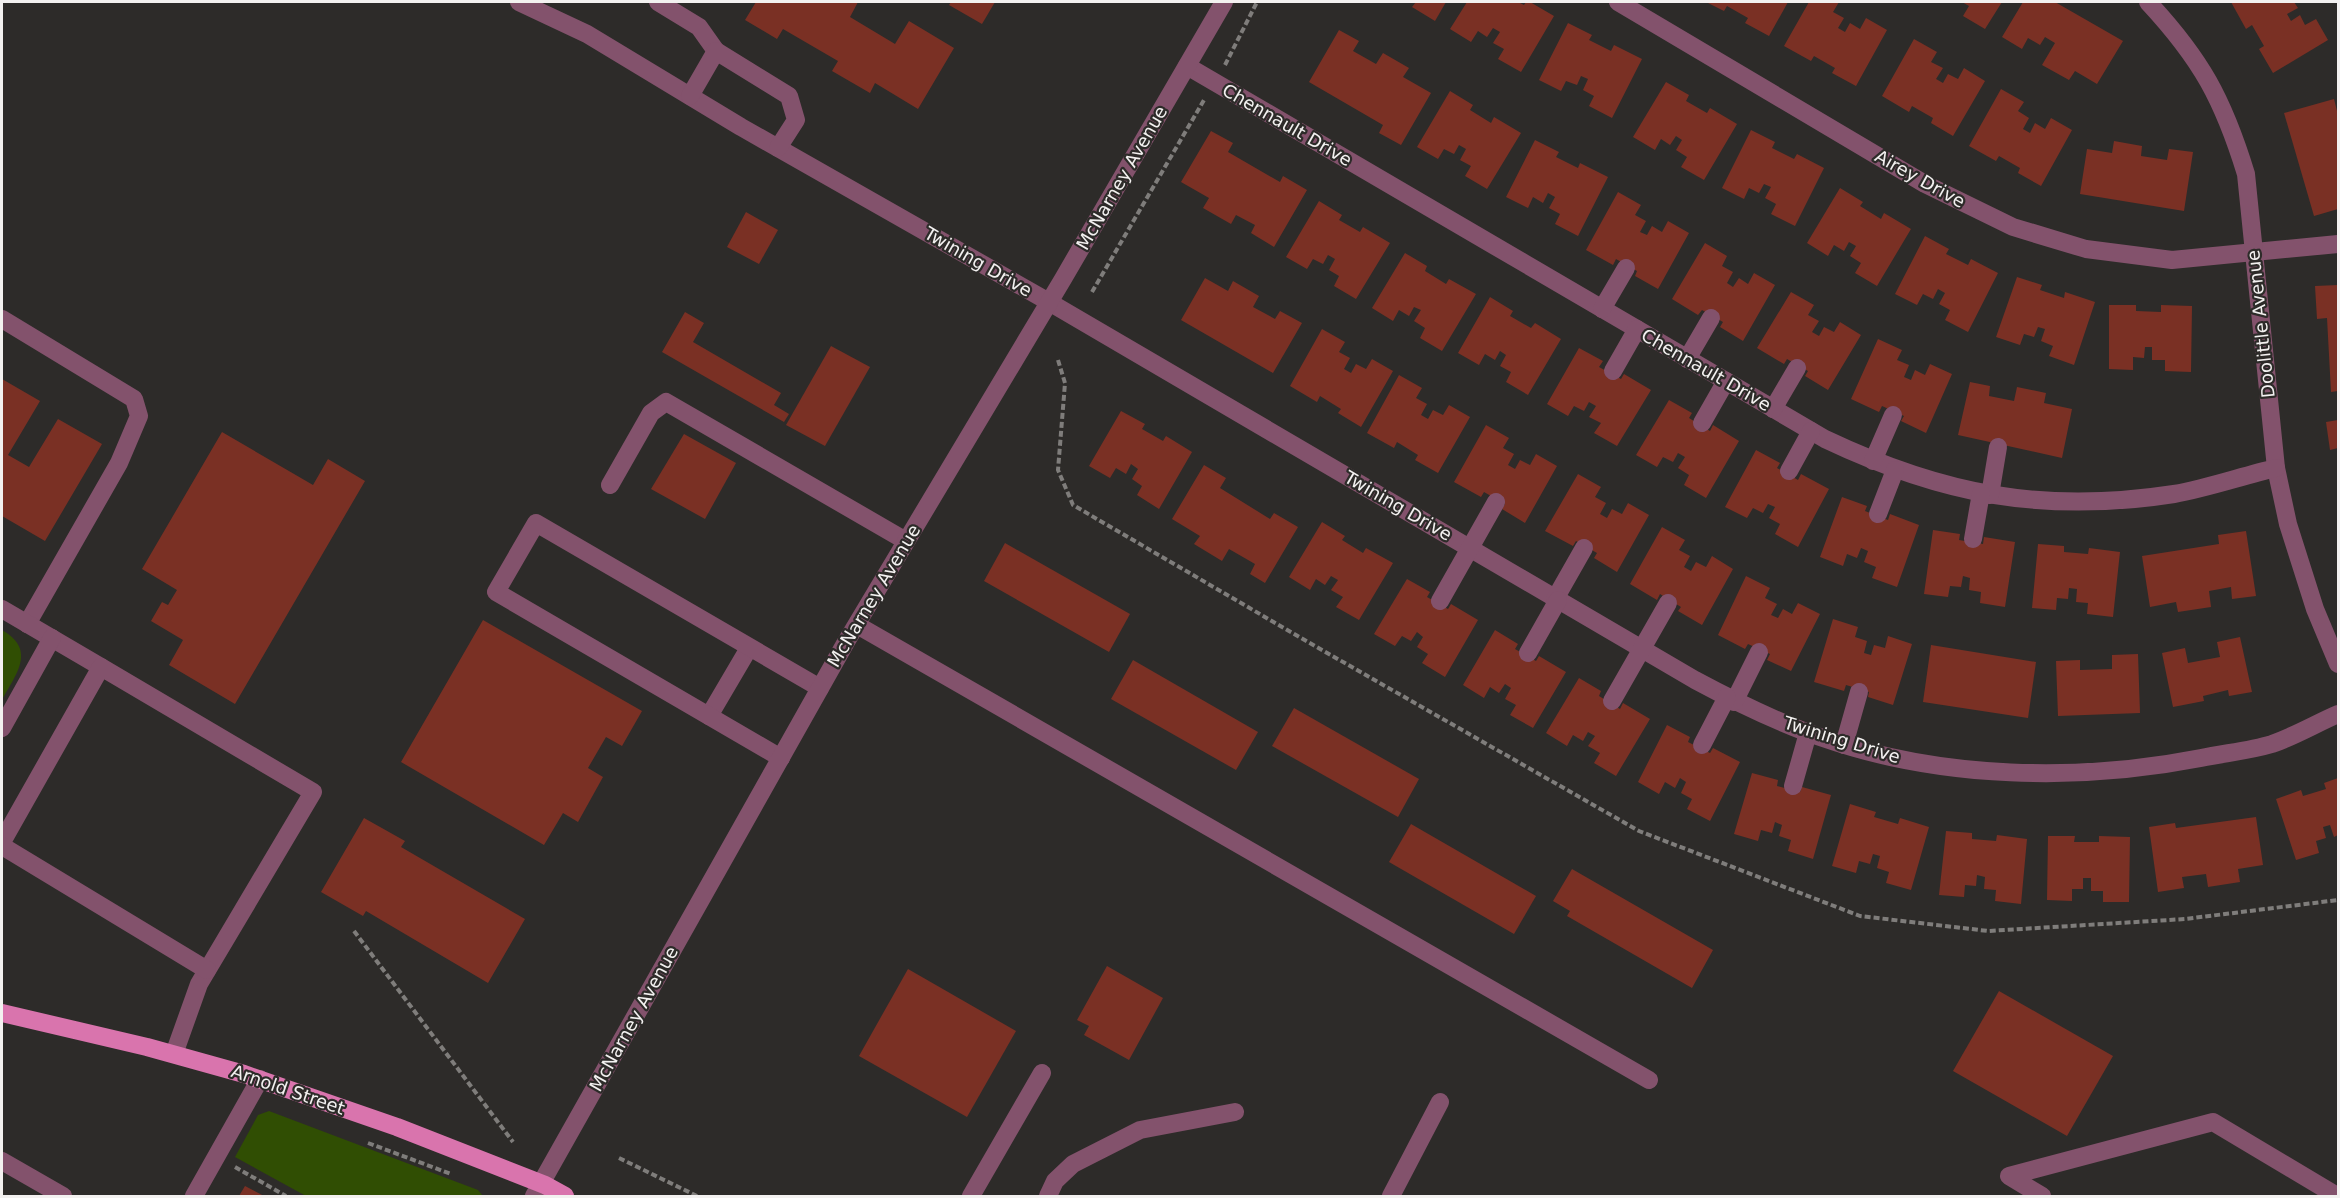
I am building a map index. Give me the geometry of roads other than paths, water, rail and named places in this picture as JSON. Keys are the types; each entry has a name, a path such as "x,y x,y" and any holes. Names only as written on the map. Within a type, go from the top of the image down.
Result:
{"main road":[{"name":"Arnold Street","path":"2,1013 174,1054 260,1079 398,1127 538,1190 565,1197"}],"street":[{"name":"Twining Drive","path":"519,2 546,7 586,34 778,148 1049,303 1642,649 1730,699 1808,733 1844,745 1923,764 2006,771 2095,773 2174,763 2272,744 2338,714"},
{"path":"658,2 699,27 716,51 789,96 796,120 778,148"},
{"name":"McNarney Avenue","path":"538,1190 820,688 1049,303 1224,2"},
{"name":"Airey Drive","path":"1618,2 1925,184 2013,227 2086,249 2172,260 2338,244"},
{"name":"Doolittle Avenue","path":"2148,2 2199,63 2232,130 2246,174 2276,468 2288,524 2315,609 2338,664"},
{"path":"690,96 716,51"},
{"name":"Chennault Drive","path":"1187,66 1811,431 1895,470 1932,482 2025,501 2095,501 2175,494 2276,468"},
{"path":"1602,309 1626,268"},
{"path":"1687,359 1711,318"},
{"path":"2,319 134,399 139,416 119,463 27,624"},
{"path":"1613,371 1637,329"},
{"path":"1773,409 1797,368"},
{"path":"1702,423 1726,381"},
{"path":"610,485 651,412 666,402 906,541"},
{"path":"1873,461 1893,415"},
{"path":"1789,471 1811,431"},
{"path":"1973,539 1998,447"},
{"path":"1878,514 1895,470"},
{"path":"1440,601 1496,502"},
{"path":"781,758 496,592 537,523 820,688"},
{"path":"1528,653 1584,548"},
{"path":"1612,701 1668,603"},
{"path":"2,609 313,792 199,984 174,1054"},
{"path":"857,625 1648,1080"},
{"path":"2,728 52,638"},
{"path":"709,716 749,648"},
{"path":"1702,745 1759,652"},
{"path":"101,667 2,844 207,970"},
{"path":"1844,745 1859,692"},
{"path":"1793,786 1808,733"},
{"path":"971,1197 1042,1073"},
{"path":"194,1197 260,1079"},
{"path":"1391,1197 1440,1102"},
{"path":"1048,1197 1055,1181 1073,1164 1140,1130 1235,1112"},
{"path":"2043,1197 2008,1176 2213,1122 2337,1197"},
{"path":"2,1161 63,1197"}]}
